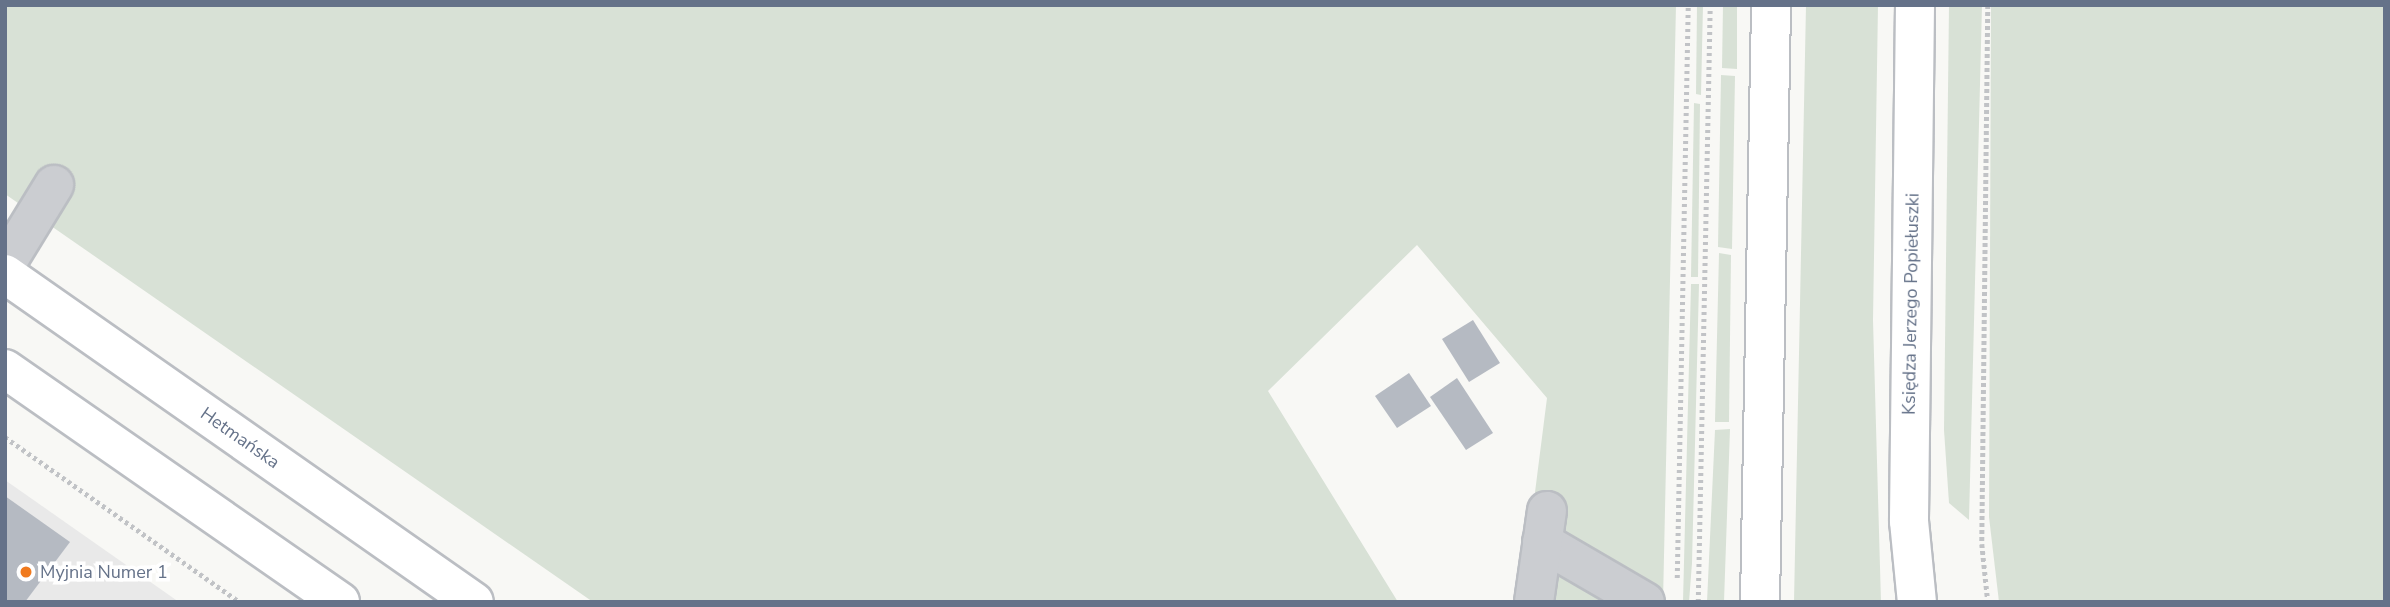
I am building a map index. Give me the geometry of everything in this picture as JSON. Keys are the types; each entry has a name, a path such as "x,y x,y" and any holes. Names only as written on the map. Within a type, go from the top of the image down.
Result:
{"main road":[{"path":"1760,602 1771,5"},
{"name":"Księdza Jerzego Popiełuszki","path":"1914,5 1909,521 1917,602"},
{"name":"Hetmańska","path":"5,274 474,602"},
{"path":"5,369 340,602"}],"street":[{"path":"5,265 54,185"},
{"path":"1534,602 1544,526 1661,596"}],"path":[{"path":"1661,596 1688,5"},
{"path":"1698,602 1710,5"},
{"path":"1988,5 1982,544 1988,602"},
{"path":"5,437 240,602"}],"shaded area":[{"path":"5,5 1676,5 1663,602 1521,602 1547,398 1417,245 1268,391 1398,602 593,602 5,194"},
{"path":"1697,5 1703,5 1701,95 1696,94"},
{"path":"1723,5 1737,5 1737,69 1722,68"},
{"path":"1806,5 1878,5 1873,320 1881,602 1794,602"},
{"path":"1949,5 1982,5 1969,520 1949,503 1944,430"},
{"path":"1991,5 2385,5 2385,602 1999,602 1989,517"},
{"path":"1721,75 1735,76 1732,249 1718,247"},
{"path":"1694,103 1700,104 1698,277 1691,277"},
{"path":"1719,253 1731,255 1729,422 1715,422"},
{"path":"1691,284 1699,284 1692,563 1689,602 1683,602"},
{"path":"1730,429 1724,602 1707,602 1715,430"},
{"path":"5,480 179,602 5,602"}],"building":[{"path":"1473,320 1500,363 1469,382 1442,339"},
{"path":"1409,373 1431,406 1397,428 1375,396"},
{"path":"1457,378 1493,433 1466,450 1430,397"},
{"name":"Myjnia Numer 1","path":"5,496 70,542 25,602 5,602"}],"place":[{"name":"Myjnia Numer 1","path":"26,572"}]}
